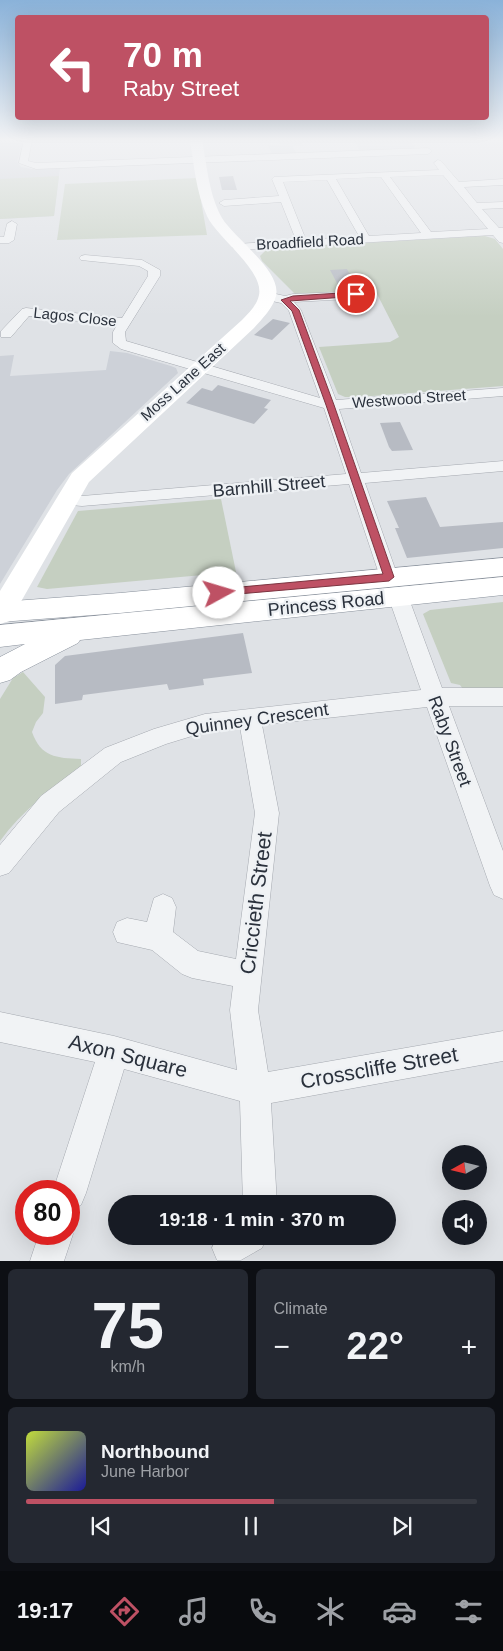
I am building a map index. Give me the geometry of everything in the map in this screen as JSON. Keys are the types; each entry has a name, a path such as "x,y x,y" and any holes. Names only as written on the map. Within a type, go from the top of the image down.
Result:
{"main road":[{"path":"209,199 212,210 223,232 258,268 276,298"},
{"name":"Moss Lane East","path":"0,618 66,500 80,478 92,464 276,298"},
{"name":"Princess Road","path":"0,618 83,630 394,587 503,567"},
{"name":"Princess Road","path":"0,618 130,602 394,587 503,586"},
{"path":"0,672 11,664 83,630"}],"street":[{"path":"224,202 285,199 302,242"},
{"path":"343,199 366,239"},
{"path":"401,199 428,235"},
{"path":"469,199 501,234"},
{"path":"475,206 503,205"},
{"path":"0,224 16,223 8,240 0,240"},
{"name":"Broadfield Road","path":"237,248 302,242 428,235 501,234"},
{"path":"85,258 142,263 154,270 154,276 122,327"},
{"path":"276,298 366,294"},
{"name":"Raby Street","path":"276,298 295,310 503,886"},
{"name":"Lagos Close","path":"6,334 26,312 122,327"},
{"name":"Westwood Street","path":"122,327 120,343 126,346 330,405 503,392"},
{"name":"Barnhill Street","path":"66,500 75,502 503,466"},
{"name":"Quinney Crescent","path":"0,864 50,804 113,755 162,736 197,726 250,717 434,697 503,696"},
{"name":"Criccieth Street","path":"250,717 267,813 244,1010 255,1090 260,1195"},
{"path":"158,938 163,907"},
{"path":"127,932 158,938 192,964 248,975"},
{"name":"Axon Square","path":"0,1027 114,1051 255,1090"},
{"name":"Crosscliffe Street","path":"255,1090 503,1046"},
{"path":"73,1180 114,1051"},
{"path":"47,1261 52,1245"}],"shaded area":[{"path":"0,199 56,199 54,216 0,219"},
{"path":"110,351 127,353 171,366 176,368 178,373 69,474 57,490 0,584 0,356 14,355 10,376 106,370"}],"green space":[{"path":"0,199 56,199 54,216 0,219"},
{"path":"63,199 201,199 207,235 57,240"},
{"path":"485,236 495,239 503,249 503,386 359,397 345,397 338,394 319,347 390,342 399,337 375,290 295,294 262,261 260,256 266,250 276,248"},
{"path":"221,499 236,572 47,589 37,587 78,511"},
{"path":"503,602 503,688 463,689 460,685 451,683 423,614 430,610"},
{"path":"23,672 45,697 43,713 36,722 32,732 40,747 57,757 81,759 81,766 27,810 0,841 0,699 13,678"}],"building":[{"path":"347,269 355,284 338,285 330,270"},
{"path":"273,319 290,323 272,340 254,335"},
{"path":"218,385 271,400 264,408 268,409 254,424 186,403 202,388 212,391"},
{"path":"400,422 413,450 392,451 389,447 380,423"},
{"path":"426,497 440,527 503,522 503,548 407,558 395,528 399,528 387,501"},
{"path":"243,633 252,673 203,679 204,685 169,690 167,684 83,695 82,700 55,704 55,665 65,656"}],"route":[{"path":"219,593 389,577 295,310 285,300 356,294"}]}
